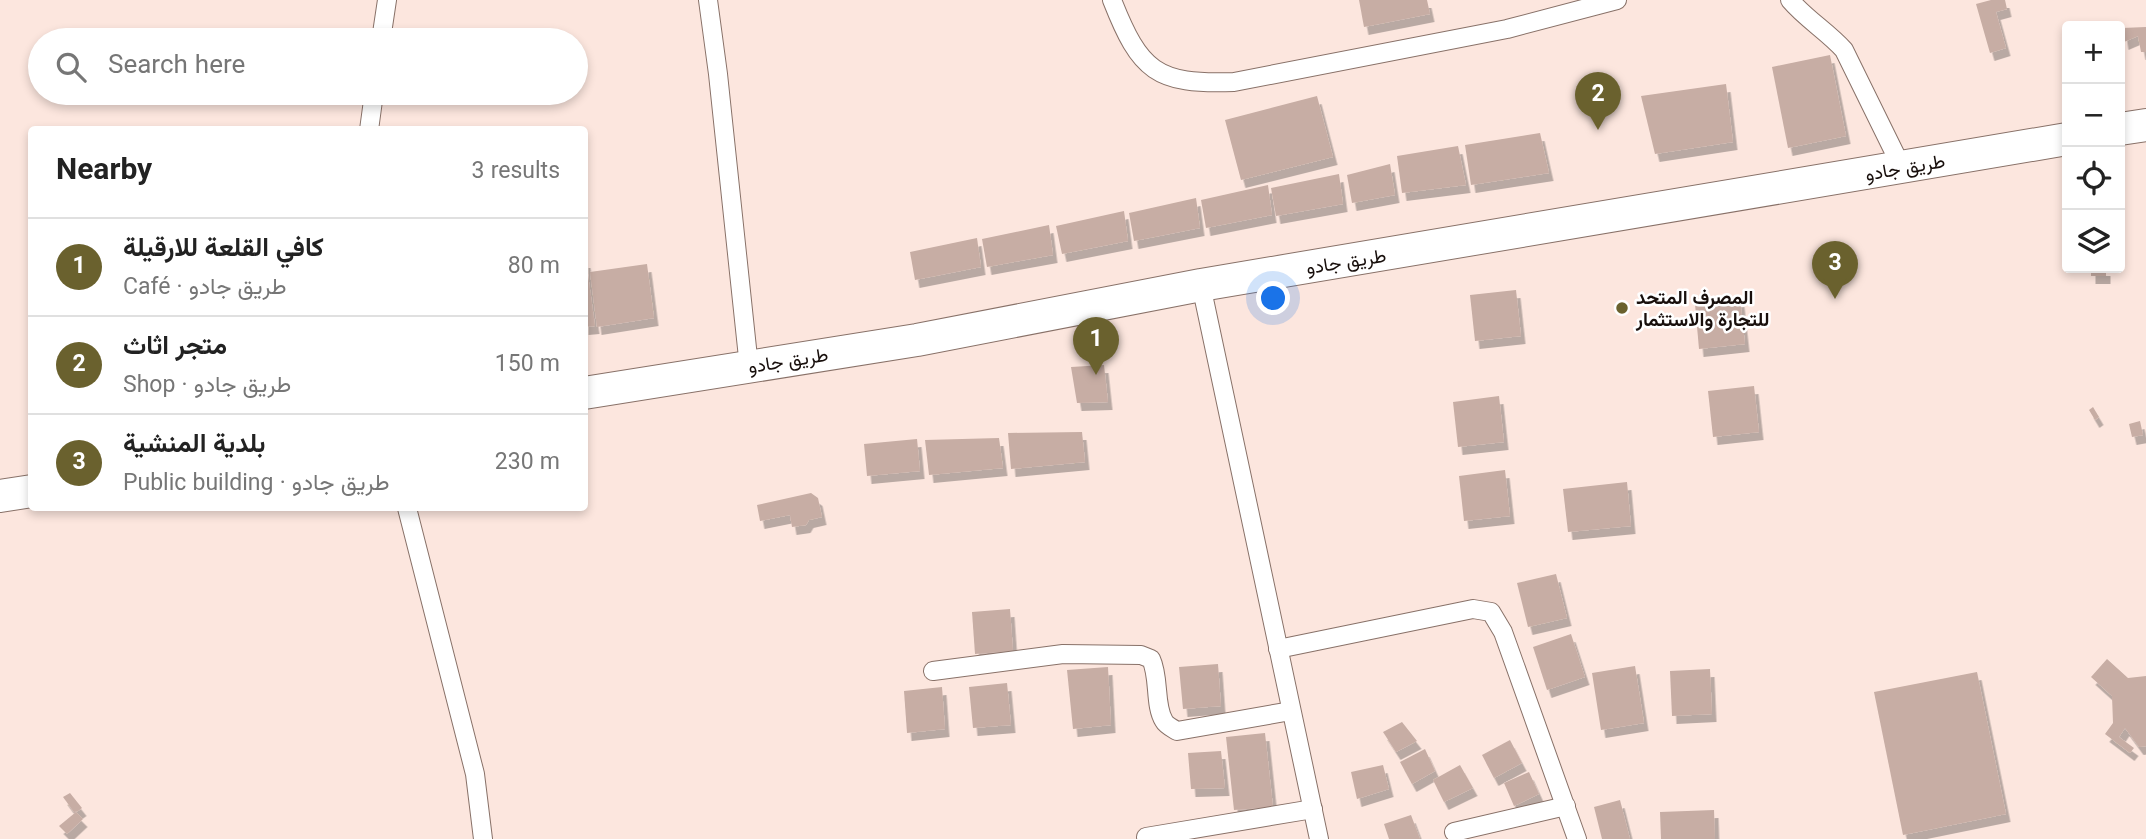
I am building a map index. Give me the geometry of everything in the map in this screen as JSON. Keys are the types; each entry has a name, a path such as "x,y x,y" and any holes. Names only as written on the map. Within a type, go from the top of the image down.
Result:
{"highway":[{"path":"2125,128 2146,125"},
{"name":"طريق جادو","path":"588,392 917,340 1201,285 2062,139"},
{"path":"0,496 28,492"}],"street":[{"path":"383,28 387,0"},
{"path":"708,0 749,367"},
{"path":"1112,0 1129,40 1150,67 1183,80 1213,83 1234,82 1507,29 1617,0"},
{"path":"1790,0 1844,50 1902,168"},
{"path":"370,126 372,105"},
{"path":"1201,285 1320,839"},
{"path":"408,511 475,774 483,839"},
{"path":"1278,649 1472,609 1491,612 1503,632 1577,839"},
{"path":"933,671 1063,654 1141,655 1151,659 1155,668 1160,713 1164,723 1177,731 1291,712"},
{"path":"1454,832 1566,806"},
{"path":"1146,837 1313,809"}],"building":[{"path":"1359,0 1427,0 1430,14 1364,27"},
{"path":"2005,0 2007,9 1996,12 2006,48 1990,53 1976,4"},
{"path":"2146,27 2146,52 2141,52 2138,36 2125,42 2125,28"},
{"path":"1830,55 1846,136 1788,148 1772,67"},
{"path":"1726,84 1733,142 1655,154 1641,96"},
{"path":"1317,96 1333,157 1241,180 1225,120"},
{"path":"1540,133 1549,173 1471,185 1465,145"},
{"path":"1458,146 1466,185 1402,193 1397,156"},
{"path":"1390,164 1395,195 1352,203 1347,175"},
{"path":"1339,174 1343,204 1276,216 1271,188"},
{"path":"1268,185 1272,215 1206,228 1201,200"},
{"path":"1196,198 1200,228 1134,241 1129,213"},
{"path":"1124,211 1128,241 1062,254 1056,226"},
{"path":"1049,225 1053,255 987,267 982,239"},
{"path":"977,238 981,267 915,280 910,252"},
{"path":"647,264 654,318 597,327 590,272"},
{"path":"2091,273 2106,273 2106,276 2091,276"},
{"path":"588,275 595,326 588,327"},
{"path":"1516,290 1521,336 1475,341 1470,295"},
{"path":"1740,299 1745,344 1699,349 1695,304"},
{"path":"1104,365 1108,402 1077,403 1071,367"},
{"path":"1754,386 1759,432 1713,437 1708,391"},
{"path":"1499,396 1504,442 1458,447 1453,402"},
{"path":"2093,407 2099,417 2095,420 2089,410"},
{"path":"2140,421 2143,435 2132,437 2129,424"},
{"path":"1082,432 1085,462 1011,469 1008,433"},
{"path":"999,438 1003,468 929,475 925,440"},
{"path":"917,439 920,471 867,476 864,444"},
{"path":"1505,470 1510,516 1464,521 1459,476"},
{"path":"1627,482 1631,526 1568,532 1563,489"},
{"path":"811,493 818,498 822,517 809,520 806,525 792,527 790,515 760,521 757,505"},
{"path":"1556,574 1567,618 1528,627 1517,583"},
{"path":"1010,609 1013,651 975,654 972,612"},
{"path":"1571,634 1585,677 1547,690 1533,647"},
{"path":"2107,659 2128,678 2146,676 2146,746 2139,747 2125,728 2119,737 2134,748 2130,753 2105,734 2113,723 2112,696 2091,677"},
{"path":"1218,664 1221,706 1183,709 1179,667"},
{"path":"1635,666 1644,723 1601,730 1592,673"},
{"path":"1108,667 1111,725 1073,729 1067,670"},
{"path":"1710,669 1712,714 1672,716 1670,671"},
{"path":"1977,672 2006,814 1903,835 1874,692"},
{"path":"1007,683 1011,725 973,728 969,687"},
{"path":"942,687 945,729 907,733 904,691"},
{"path":"1402,722 1417,741 1396,752 1383,732"},
{"path":"1265,733 1273,807 1234,810 1226,737"},
{"path":"1510,740 1522,763 1494,778 1482,755"},
{"path":"1425,749 1435,771 1412,784 1400,762"},
{"path":"1221,751 1225,788 1191,789 1188,753"},
{"path":"1383,765 1389,789 1357,799 1351,772"},
{"path":"1460,765 1473,788 1444,802 1433,780"},
{"path":"1529,772 1539,794 1514,806 1504,783"},
{"path":"70,793 82,808 78,811 74,812 63,797"},
{"path":"1620,800 1630,839 1602,839 1594,807"},
{"path":"1714,810 1715,839 1661,839 1660,812"},
{"path":"76,812 83,819 67,834 59,826"},
{"path":"1411,815 1420,839 1389,839 1384,824"}],"place":[{"name":"متجر اثاث","path":"1598,130"},
{"name":"بلدية المنشية","path":"1835,299"},
{"name":"المصرف المتحد للتجارة والاستثمار","path":"1622,308"},
{"name":"كافي القلعة للارقيلة","path":"1096,375"}]}
